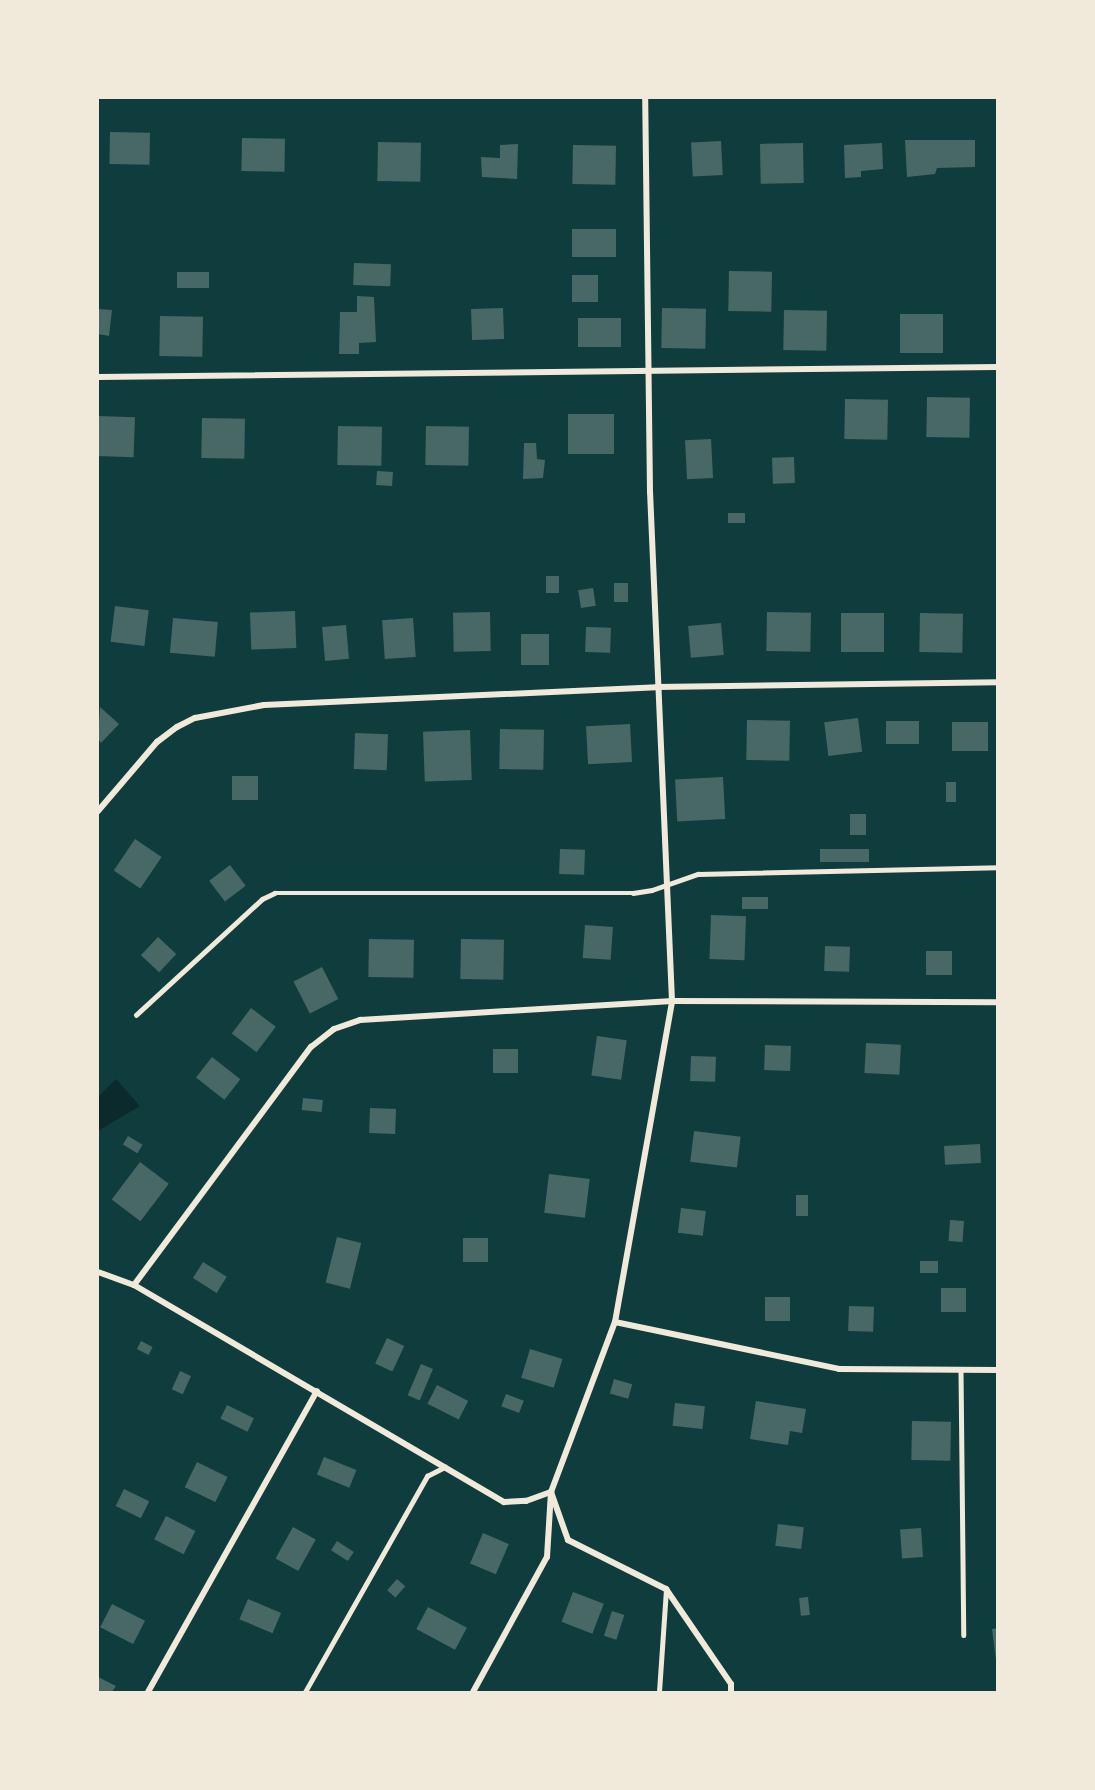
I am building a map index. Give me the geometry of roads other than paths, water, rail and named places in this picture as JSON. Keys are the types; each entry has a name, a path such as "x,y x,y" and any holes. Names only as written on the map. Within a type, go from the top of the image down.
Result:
{"street":[{"path":"473,1692 547,1557 550,1492 615,1322 672,1000 669,882 657,687 645,98"},
{"path":"98,377 649,373 998,367"},
{"path":"98,812 164,737 195,718 228,710 264,705 657,687 998,682"},
{"path":"134,1285 311,1047 334,1029 360,1020 672,1000 998,1002"},
{"path":"98,1272 134,1285 504,1502 526,1502 550,1492"},
{"path":"615,1322 839,1369 998,1370"},
{"path":"148,1692 317,1391"},
{"path":"550,1492 568,1540 666,1589 731,1684 731,1692"}],"lane":[{"path":"136,1015 262,899 275,893 633,893 652,891 669,882 698,874 998,867"},
{"path":"961,1370 964,1635"},
{"path":"305,1692 427,1476 445,1467"},
{"path":"659,1692 666,1589"}],"water":[{"path":"116,1079 140,1106 98,1131 98,1097"}]}
